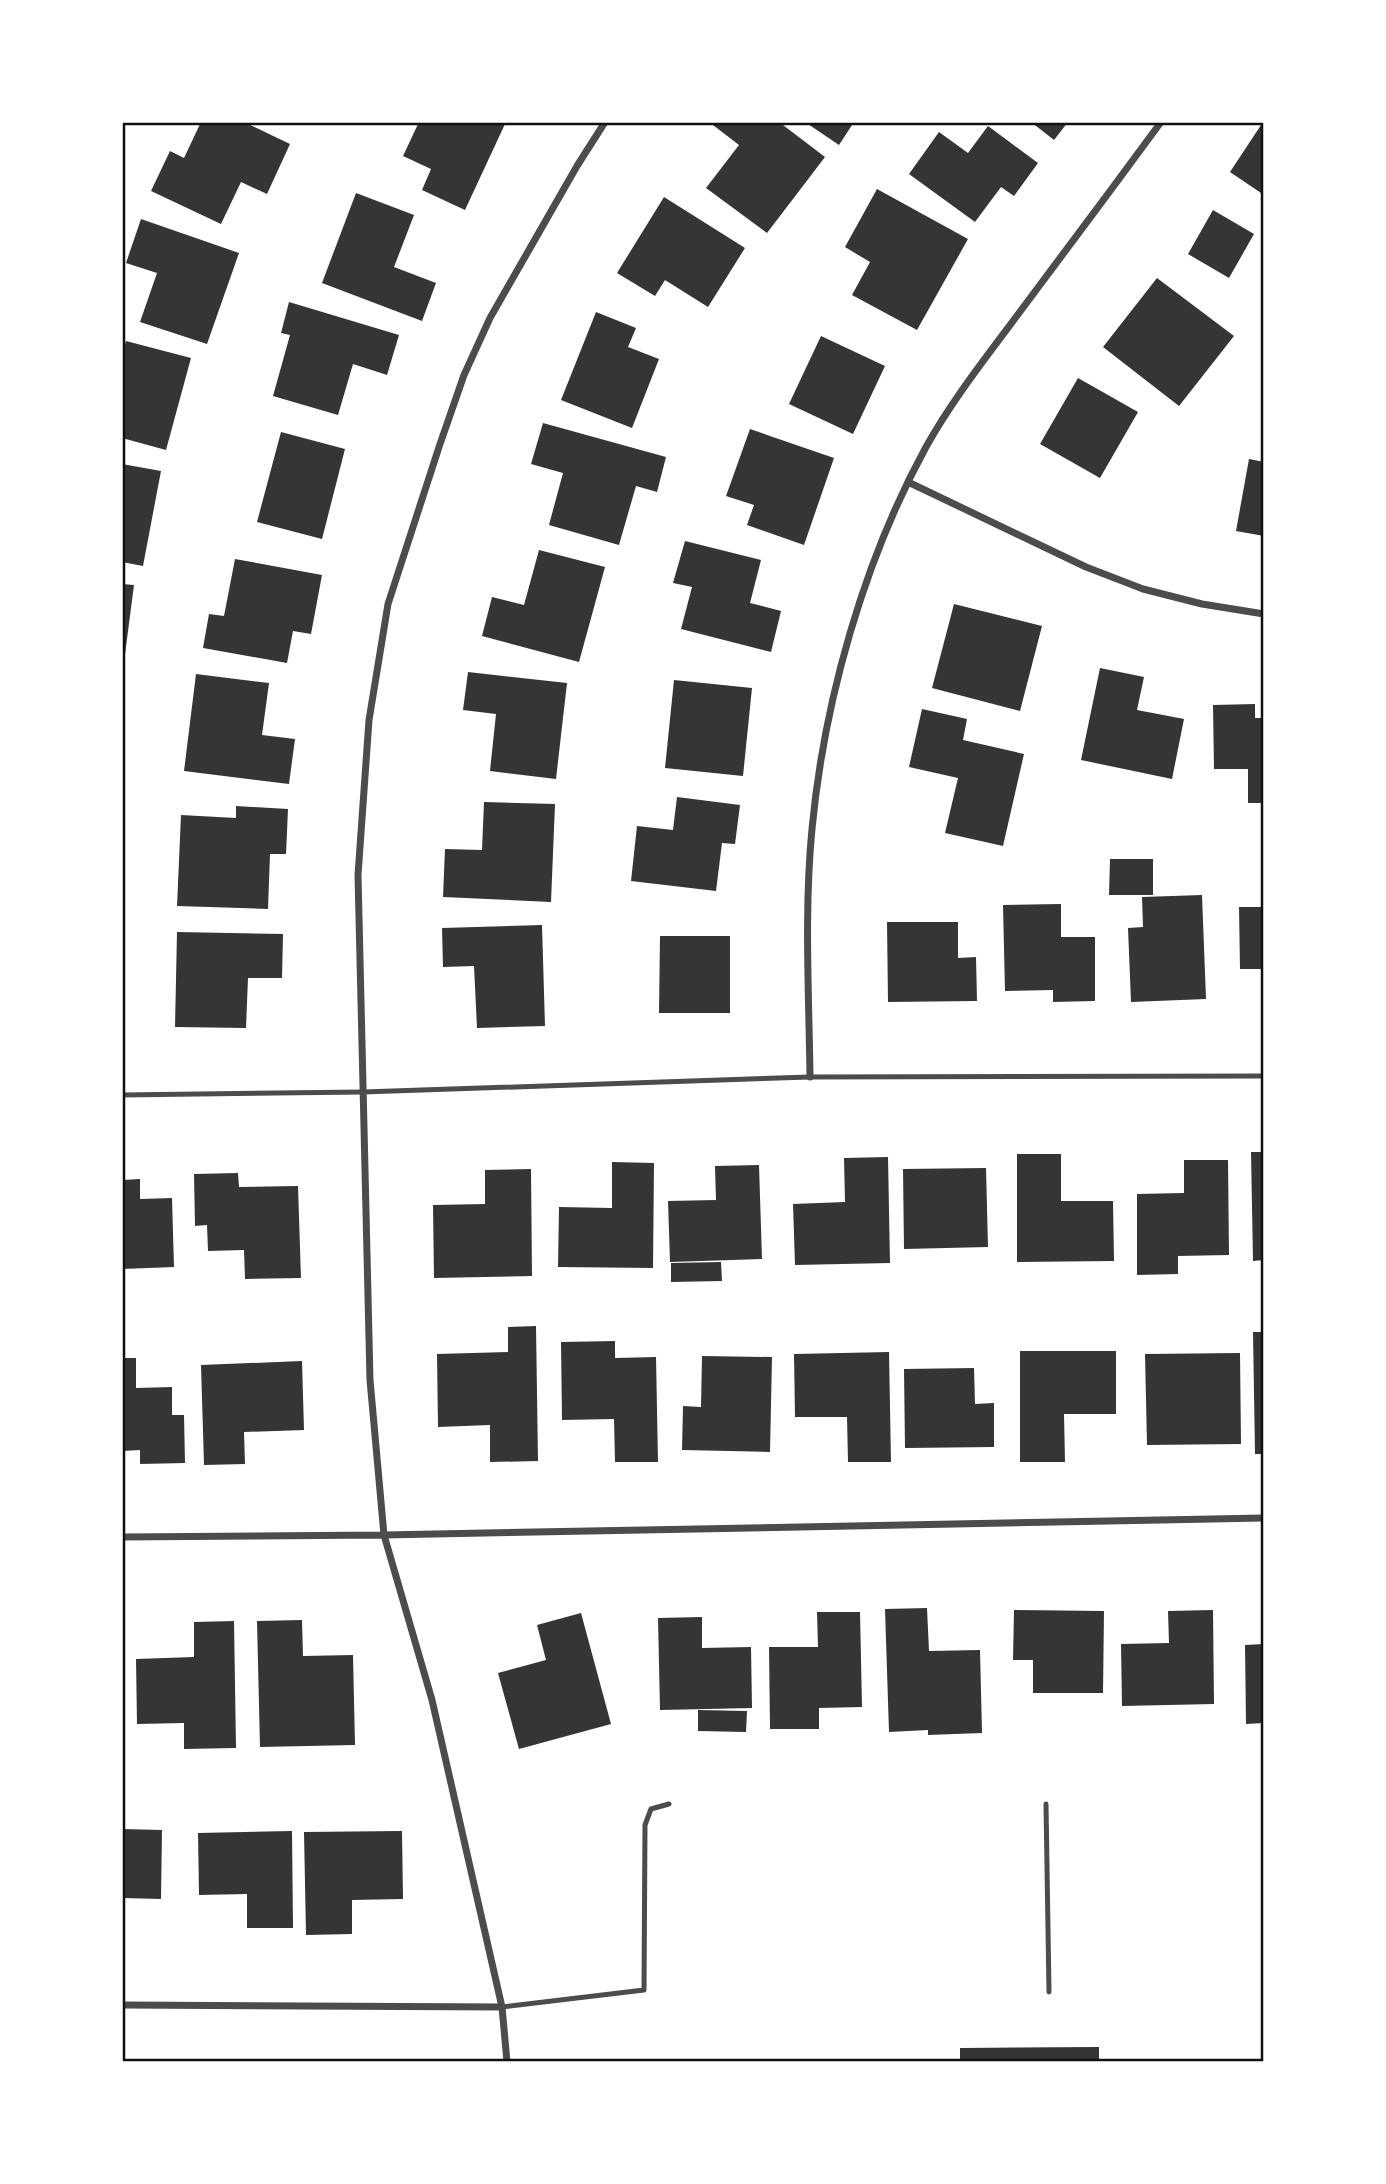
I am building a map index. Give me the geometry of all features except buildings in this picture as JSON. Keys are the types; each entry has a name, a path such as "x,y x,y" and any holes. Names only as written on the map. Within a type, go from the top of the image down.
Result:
{"street":[{"path":"507,2062 502,2007 432,1700 384,1535 370,1380 358,875 369,720 388,604 464,375 516,269 605,122"},
{"path":"810,1077 809,919 812,830 819,773 841,663 883,540 928,444 982,363 1161,122"},
{"path":"908,482 1086,567 1143,589 1202,604 1264,614"},
{"path":"122,1537 384,1535 1264,1518"},
{"path":"122,2005 502,2007"}],"lane":[{"path":"122,1095 363,1092 810,1077 1264,1076"},
{"path":"502,2007 644,1990 645,1825 651,1809 669,1804"},
{"path":"1046,1804 1049,1992"}]}
